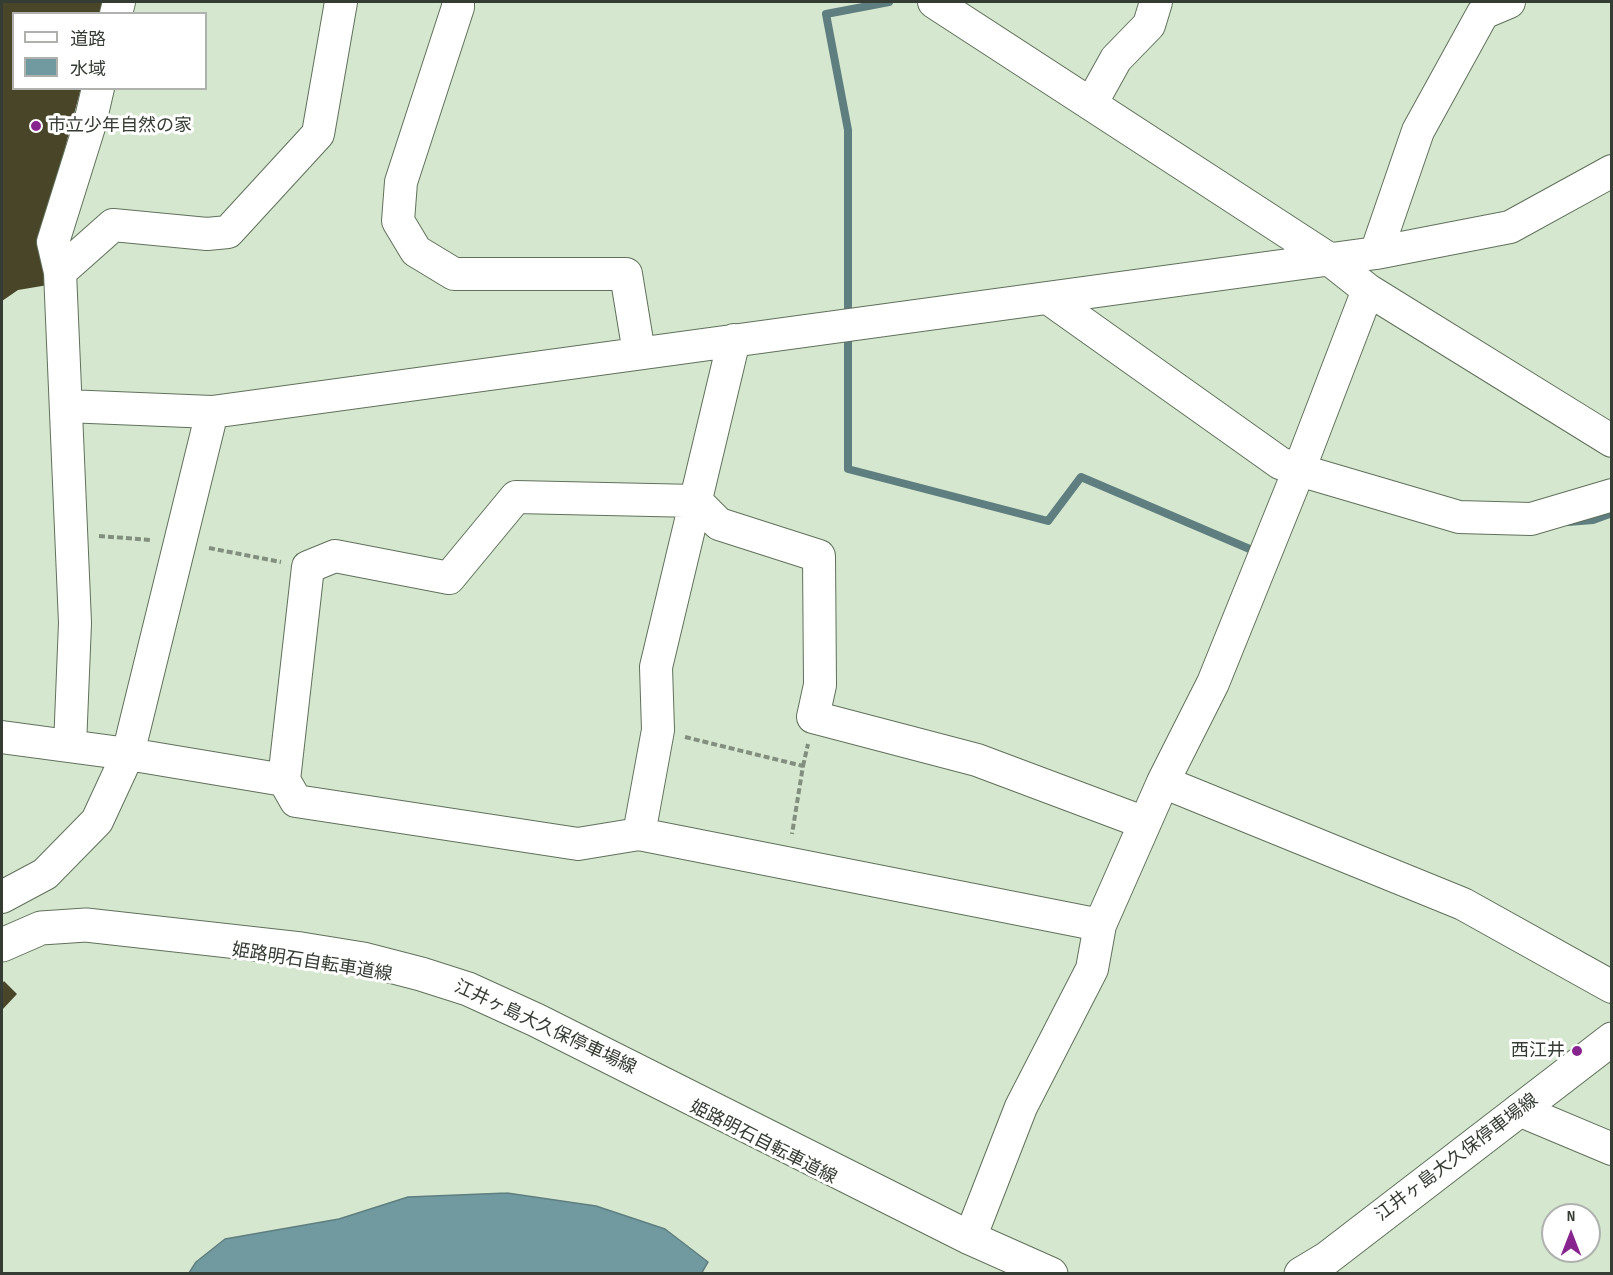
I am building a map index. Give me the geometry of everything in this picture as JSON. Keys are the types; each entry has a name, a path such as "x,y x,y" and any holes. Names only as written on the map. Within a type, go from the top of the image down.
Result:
{"main road":[{"name":"江井ヶ島大久保停車場線","path":"2,945 41,928 86,925 322,952 363,959 421,974 468,989 536,1020 970,1238 1051,1274"},
{"name":"江井ヶ島大久保停車場線","path":"1301,1274 1326,1258 1611,1040"}],"street":[{"path":"60,272 113,225 207,234 228,232 318,134 341,2"},
{"path":"458,2 401,182 398,221 416,251 454,274 627,274 639,353"},
{"path":"934,2 1329,259 1368,290 1611,441"},
{"path":"1091,104 1116,59 1149,25 1156,2"},
{"path":"1376,253 1418,131 1489,5"},
{"path":"70,747 75,623 60,272 53,242 89,127 98,90"},
{"path":"66,406 212,412 1376,253 1510,227 1611,171"},
{"path":"970,1238 1021,1107 1092,969 1100,925 1162,782 1213,683 1299,470 1368,290"},
{"path":"1048,298 1280,463 1299,470 1459,517 1531,519 1611,495"},
{"path":"639,834 658,730 657,667 734,340"},
{"path":"2,897 45,874 97,821 128,754 212,412"},
{"path":"1100,925 639,834 578,844 296,801 284,780 308,567 335,556 449,578 516,497 696,501 719,524 819,556 820,685 813,717 977,760 1145,823"},
{"path":"2,737 128,754 284,780"},
{"path":"1162,782 1463,904 1611,987"},
{"path":"1519,1110 1611,1149"}],"path":[{"path":"658,730 803,766 787,864"}],"water":[{"path":"507,1193 596,1206 665,1229 708,1262 701,1274 189,1273 196,1262 225,1239 339,1219 408,1197"}],"building":[{"name":"市立少年自然の家","path":"2,2 104,2 102,12 12,12 12,90 80,90 37,239 48,285 18,290 2,301"},
{"path":"4,981 17,994 2,1010 2,984"}],"waterway":[{"path":"848,319 848,130 826,14 889,2"},
{"path":"848,332 848,469 1048,521 1081,477 1259,553"},
{"path":"1568,522 1593,520 1612,513"}],"place":[{"name":"市立少年自然の家","path":"36,126"},
{"name":"西江井","path":"1577,1051"}]}
